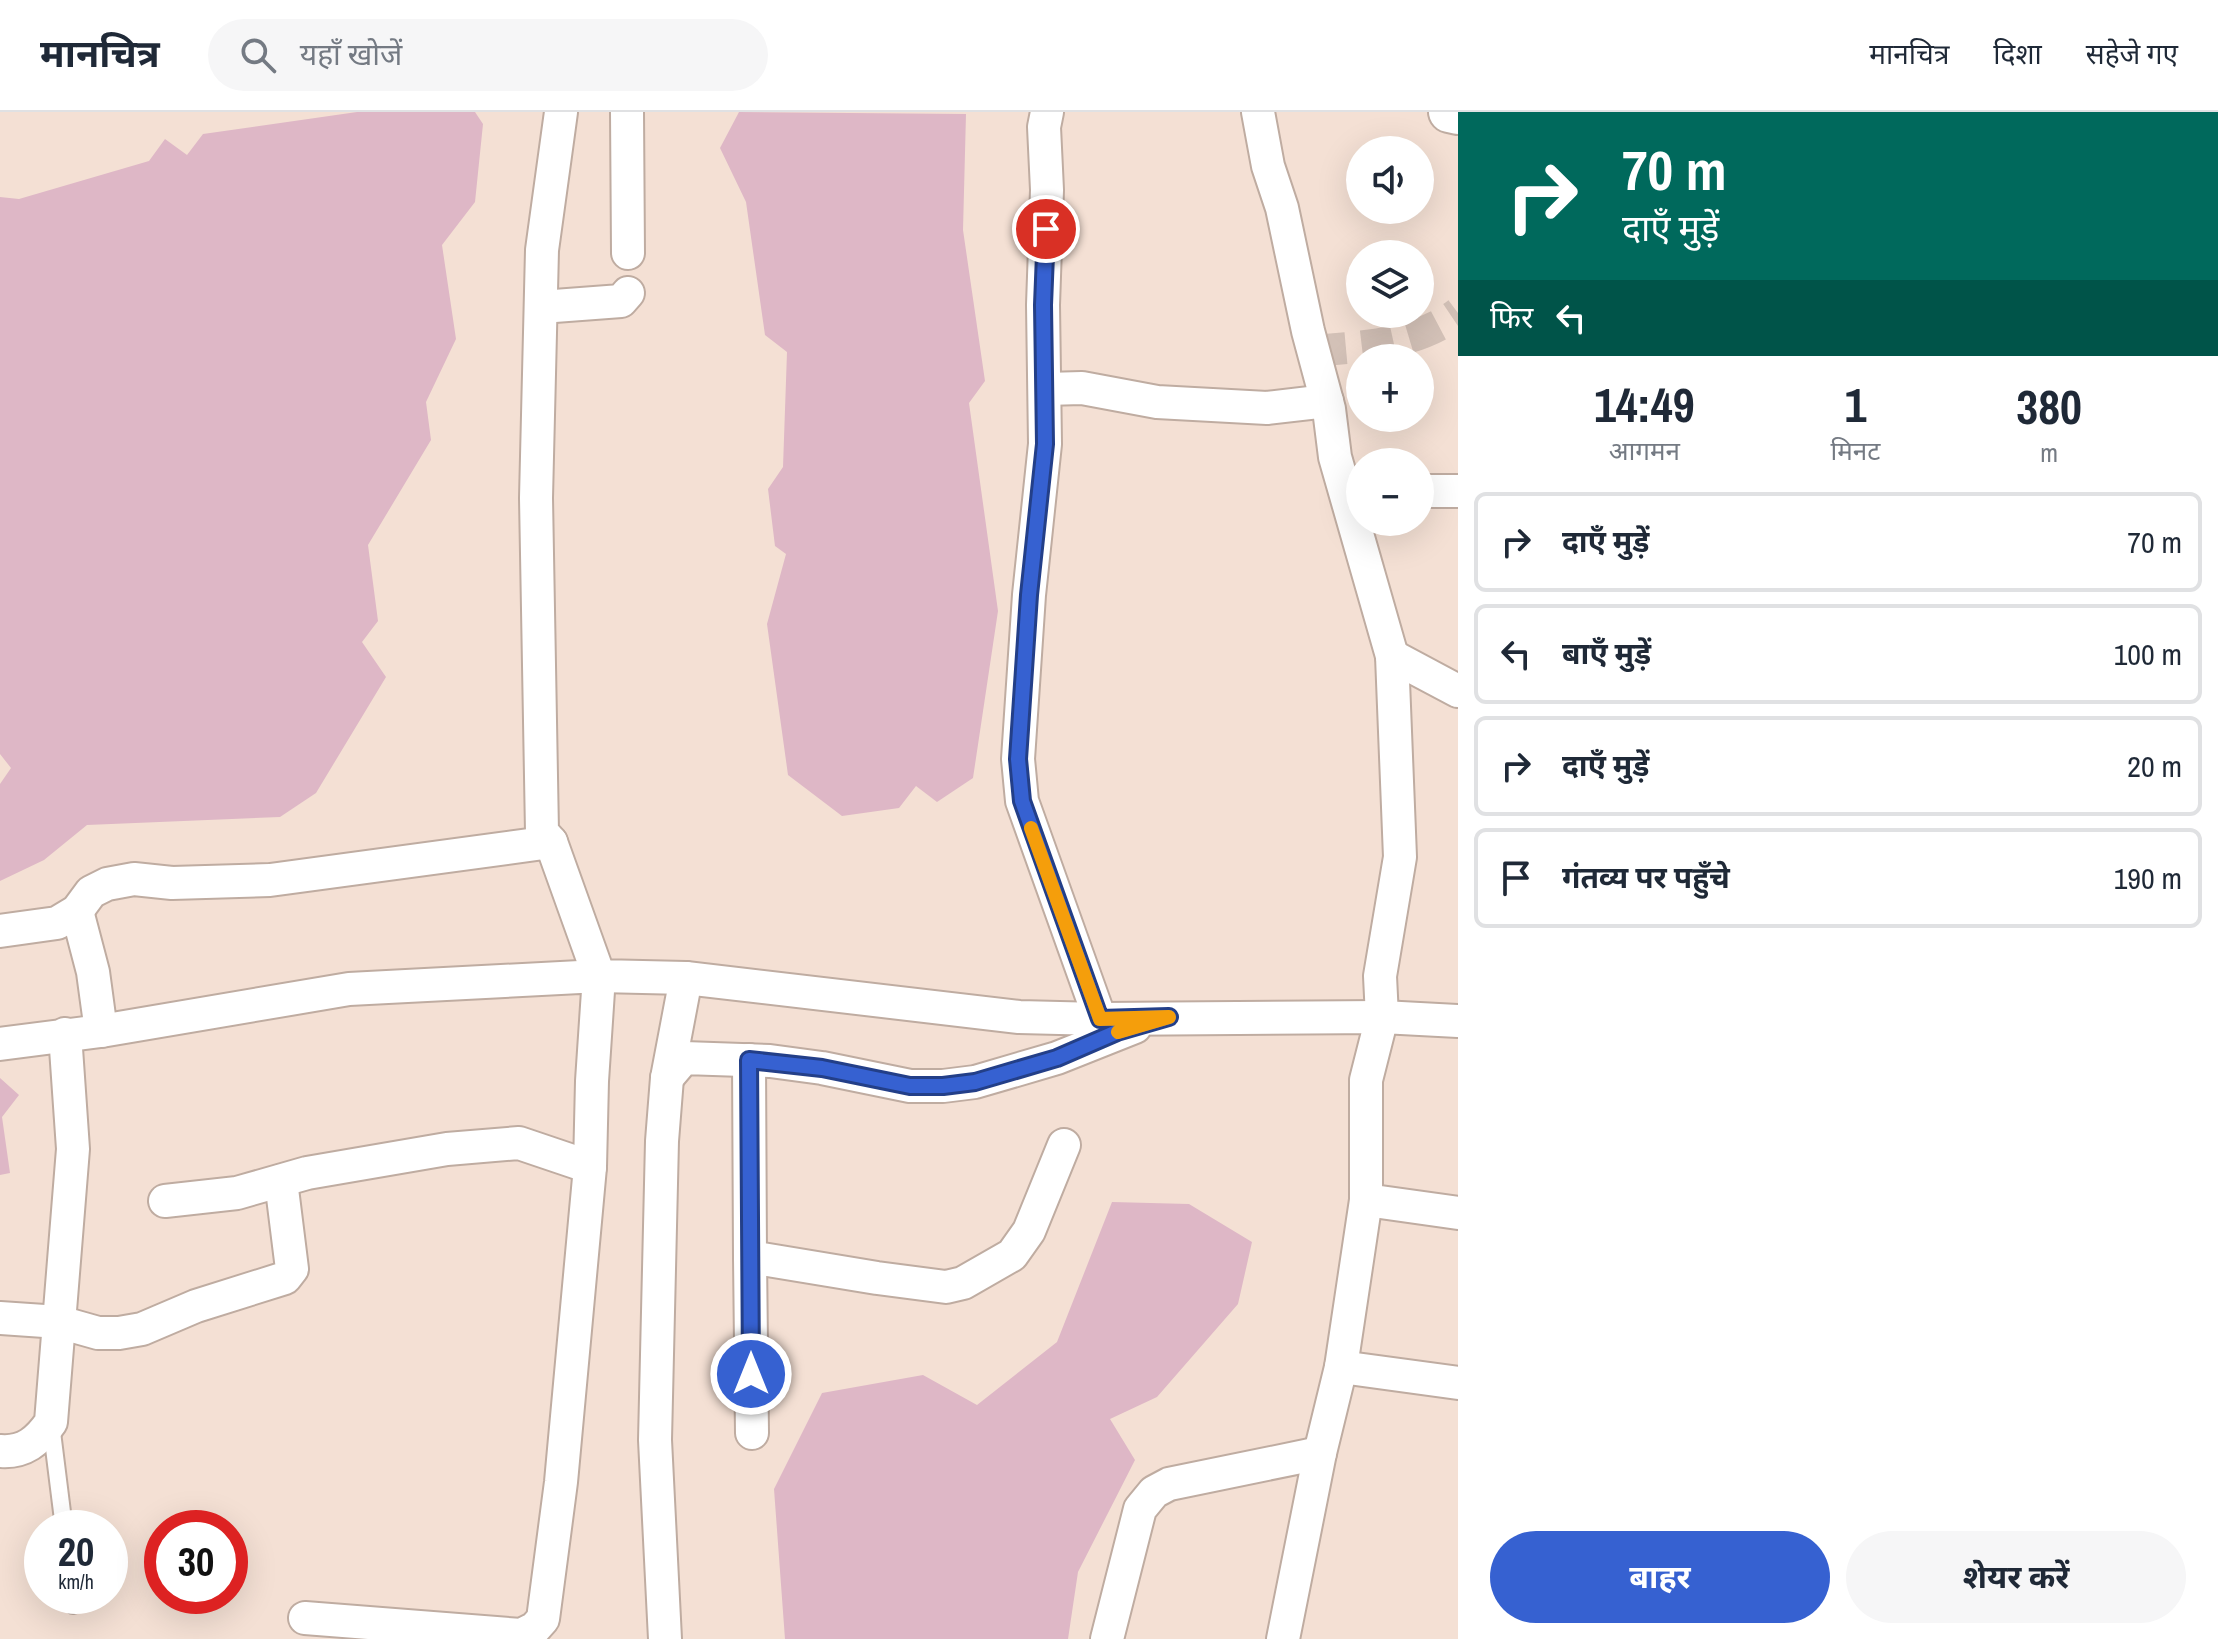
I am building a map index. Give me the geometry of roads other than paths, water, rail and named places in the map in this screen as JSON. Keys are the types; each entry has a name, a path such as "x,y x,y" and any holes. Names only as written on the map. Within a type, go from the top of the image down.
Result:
{"street":[{"path":"305,1618 521,1635 535,1628 543,1619 561,1482 590,1167 599,976 551,842 542,832 536,498 542,250 561,112"},
{"path":"627,112 628,253"},
{"path":"1047,112 1044,127 1047,190 1043,305 1045,444 1029,595 1019,743 1020,787 1022,801 1100,1019"},
{"path":"1258,112 1268,166 1282,208 1308,331 1327,401 1335,457 1346,480"},
{"path":"1449,112 1458,114"},
{"path":"541,307 610,304 621,301 628,293"},
{"path":"1046,389 1082,388 1157,402 1241,407 1267,408 1327,401"},
{"path":"1434,491 1458,491"},
{"path":"1283,1639 1320,1453 1341,1367 1366,1200 1366,1080 1382,1017 1380,976 1400,857 1392,656 1363,536"},
{"path":"1392,656 1458,691"},
{"path":"0,931 57,923 77,911 91,892 107,884 134,879 172,883 270,880 551,842"},
{"path":"77,911 93,972 101,1031"},
{"path":"0,1044 101,1031 349,989 599,976 686,978 1019,1017 1382,1017 1458,1021"},
{"path":"665,1639 655,1440 662,1141 667,1078 686,978"},
{"path":"667,1078 684,1058 749,1060 822,1068 910,1086 943,1086 975,1082 1057,1058 1117,1032 1169,1017"},
{"path":"0,1451 19,1450 38,1441 51,1422 73,1149 65,1034"},
{"path":"749,1060 752,1433"},
{"path":"165,1201 237,1193 307,1173 447,1149 519,1143 590,1167"},
{"path":"750,1257 946,1287 963,1283 1012,1255 1029,1231 1064,1145"},
{"path":"0,1318 59,1322 98,1333 142,1329 196,1306 285,1278 292,1269 281,1181"},
{"path":"1366,1200 1458,1213"},
{"path":"1341,1367 1458,1383"},
{"path":"1107,1639 1140,1509 1154,1492 1169,1484 1320,1453"}],"lane":[{"path":"51,1422 62,1510"}],"tunnel":[{"path":"1314,351 1407,338 1442,324 1458,313"}]}
